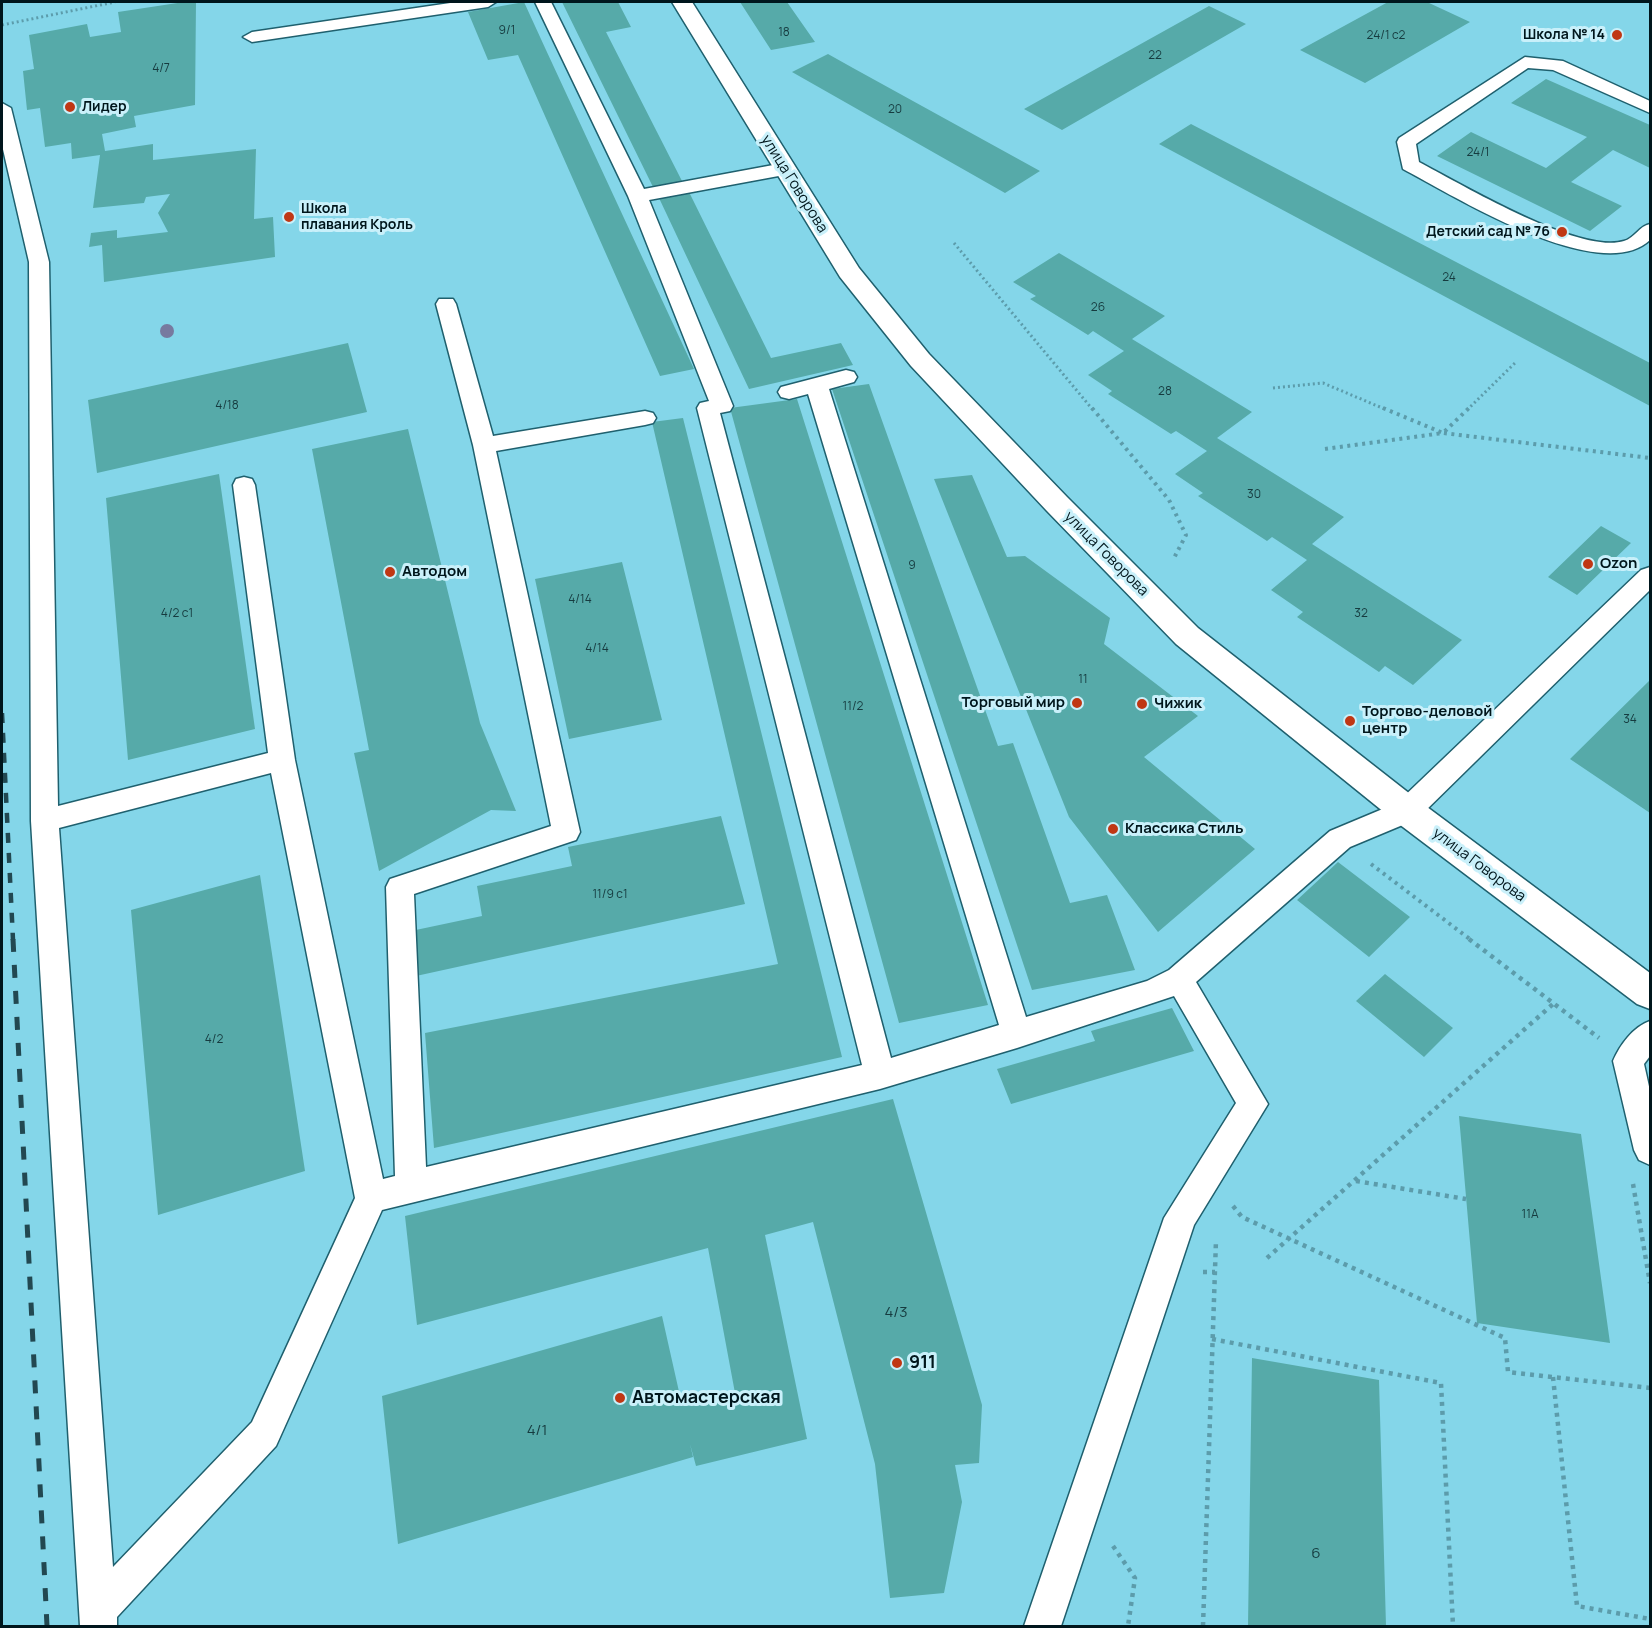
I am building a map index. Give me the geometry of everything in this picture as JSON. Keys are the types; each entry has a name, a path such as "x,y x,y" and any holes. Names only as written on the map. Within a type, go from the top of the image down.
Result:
{"street":[{"name":"улица Говорова","path":"682,2 849,272 920,360 1057,504 1187,636 1407,811 1650,993"}],"lane":[{"path":"252,37 488,2"},
{"path":"543,2 638,196 715,407 880,1075"},
{"path":"1646,238 1629,247 1592,248 1555,238 1410,165 1406,142 1525,62 1557,65 1650,108"},
{"path":"2,108 39,262 45,821 98,1618"},
{"path":"638,196 784,169"},
{"path":"411,1186 400,887 566,832 484,445 446,304"},
{"path":"789,392 816,383 846,377"},
{"path":"816,383 1017,1035"},
{"path":"484,445 645,418"},
{"path":"98,1618 264,1434 371,1198 282,760 244,485"},
{"path":"371,1198 411,1186 880,1075 1154,992 1179,979 1340,839 1407,811 1650,576"},
{"path":"45,821 282,760"},
{"path":"1043,1626 1180,1218 1253,1104 1179,979"},
{"path":"1650,1034 1628,1061 1650,1150"}],"path":[{"path":"2,25 115,2"},
{"path":"954,243 1169,500 1186,535 1174,558"},
{"path":"1443,433 1515,363"},
{"path":"1273,388 1323,382 1443,433"},
{"path":"1325,449 1443,433 1650,458"},
{"path":"1340,839 1628,1061"},
{"path":"1267,1258 1553,1004"},
{"path":"1355,1180 1466,1199"},
{"path":"1229,1202 1242,1217 1505,1338 1508,1372 1650,1388"},
{"path":"1203,1626 1216,1235"},
{"path":"1212,1339 1441,1383 1453,1626"},
{"path":"1553,1377 1577,1606 1650,1619"}],"building":[{"path":"196,2 195,105 134,116 136,127 102,134 105,151 153,144 153,160 256,149 254,219 273,217 275,257 104,282 102,245 89,247 91,233 117,230 117,238 168,232 158,213 170,194 146,197 144,203 93,208 100,155 72,159 71,143 45,147 40,108 27,110 23,71 34,69 29,35 87,24 90,37 121,32 118,12"},
{"path":"524,2 694,369 660,376 518,55 488,60 468,12"},
{"path":"562,2 618,2 631,27 606,32 682,181 653,187"},
{"path":"740,2 787,2 815,42 771,50"},
{"path":"1388,2 1427,2 1470,22 1365,83 1300,50"},
{"path":"1209,6 1246,24 1062,130 1024,109"},
{"path":"828,54 1040,171 1005,193 792,72"},
{"path":"1546,79 1650,125 1650,168 1613,150 1571,182 1622,206 1590,231 1437,156 1471,132 1546,168 1587,137 1511,103"},
{"path":"1191,124 1650,363 1650,406 1159,144"},
{"path":"689,192 771,358 841,343 853,365 749,389 659,198"},
{"path":"1059,253 1165,316 1132,339 1252,412 1217,438 1344,517 1312,544 1462,640 1413,685 1385,666 1379,672 1297,617 1303,612 1271,590 1307,560 1272,537 1267,541 1198,496 1203,493 1175,474 1207,451 1176,431 1171,434 1108,394 1112,391 1088,375 1124,351 1093,331 1088,335 1030,299 1036,296 1013,282"},
{"path":"348,343 367,412 97,473 88,400"},
{"path":"869,384 998,746 1013,743 1070,903 1107,895 1135,970 1032,990 832,389"},
{"path":"797,399 988,1005 899,1023 730,408"},
{"path":"683,418 842,1057 434,1148 425,1033 778,964 652,422"},
{"path":"408,429 480,723 516,811 491,810 379,871 354,753 369,750 312,449"},
{"path":"219,474 255,729 128,760 106,498"},
{"path":"972,475 1007,557 1025,556 1110,618 1104,644 1198,716 1144,757 1255,849 1158,932 1069,817 934,479"},
{"path":"1601,526 1631,543 1577,595 1548,577"},
{"path":"622,562 662,720 569,739 535,579"},
{"path":"1650,680 1650,813 1570,759"},
{"path":"721,816 745,904 416,976 411,931 482,916 477,886 572,866 568,847"},
{"path":"1338,862 1410,917 1369,957 1297,900"},
{"path":"260,875 305,1171 158,1215 131,910"},
{"path":"1385,974 1453,1028 1424,1057 1356,1001"},
{"path":"1172,1008 1194,1051 1011,1104 997,1069 1095,1041 1091,1031"},
{"path":"893,1099 982,1405 979,1463 955,1465 962,1502 944,1593 890,1598 875,1464 813,1222 765,1235 807,1439 696,1466 690,1444 693,1457 398,1544 382,1396 662,1316 682,1405 735,1393 708,1248 417,1325 405,1216"},
{"path":"1459,1116 1581,1134 1610,1343 1477,1323"},
{"path":"1252,1358 1379,1380 1386,1626 1248,1626"}],"railway":[{"path":"2,713 13,940"},
{"path":"13,939 47,1626"}],"place":[{"name":"Школа № 14","path":"1617,35"},
{"name":"Лидер","path":"70,107"},
{"name":"Школа плавания Кроль","path":"289,217"},
{"name":"Детский сад № 76","path":"1562,232"},
{"name":"Ozon","path":"1588,564"},
{"name":"Автодом","path":"390,572"},
{"name":"Торговый мир","path":"1077,703"},
{"name":"Чижик","path":"1142,704"},
{"name":"Торгово-деловой центр","path":"1350,721"},
{"name":"Классика Стиль","path":"1113,829"},
{"name":"911","path":"897,1363"},
{"name":"Автомастерская","path":"620,1398"}]}
